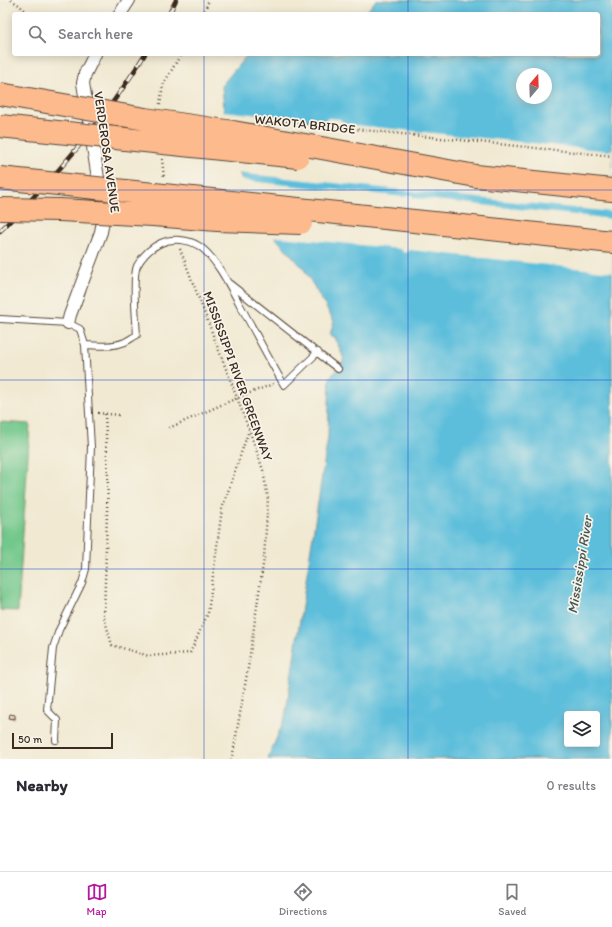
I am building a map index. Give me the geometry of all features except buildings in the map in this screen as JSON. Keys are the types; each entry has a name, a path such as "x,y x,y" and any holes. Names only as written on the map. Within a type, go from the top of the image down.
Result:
{"highway":[{"path":"0,94 145,119 233,132 476,176"},
{"path":"0,126 612,190"},
{"path":"0,178 612,242"},
{"path":"0,209 60,210 217,220 472,227"}],"street":[{"path":"121,12 129,0"},
{"name":"VERDEROSA AVENUE","path":"68,323 101,232 103,222 103,210 84,83 85,74 94,56"}],"lane":[{"path":"85,345 112,345 125,342 137,335 135,280 137,267 152,247 165,241 177,240 190,241 210,255 227,281 284,385 318,352"},
{"path":"227,281 338,369"},
{"path":"0,319 68,323 80,329 85,345 91,447 86,569 82,583 59,630 53,648 47,710 57,720 56,740"}],"path":[{"path":"11,0 27,12"},
{"path":"204,12 209,0"},
{"name":"WAKOTA BRIDGE","path":"271,120 612,156"},
{"name":"MISSISSIPPI RIVER GREENWAY","path":"177,240 249,429 263,470 268,499 264,558 253,637 231,759"},
{"path":"169,428 237,398 282,381"},
{"path":"105,414 108,477 104,617 112,645 149,656 190,653 208,613 222,509 249,429"}],"green space":[{"path":"0,422 30,424 18,611 0,610"}],"water":[{"name":"Mississippi River","path":"376,0 612,0 612,759 268,759 285,718 328,437 330,377 339,369 344,359 335,337 330,335 334,321 304,269 275,237 245,190 226,129 222,85 246,56 600,56 600,12 367,12"}],"pier":[{"path":"222,111 324,122 328,118 340,119 344,124 609,151 612,149 612,212 237,173 224,130"},
{"path":"239,180 405,197 412,195 415,198 612,219 612,272 410,250 406,253 400,249 271,236 243,191"}],"railway":[{"path":"170,12 176,0"},
{"path":"0,231 47,183 74,152 123,88 144,56"}]}
